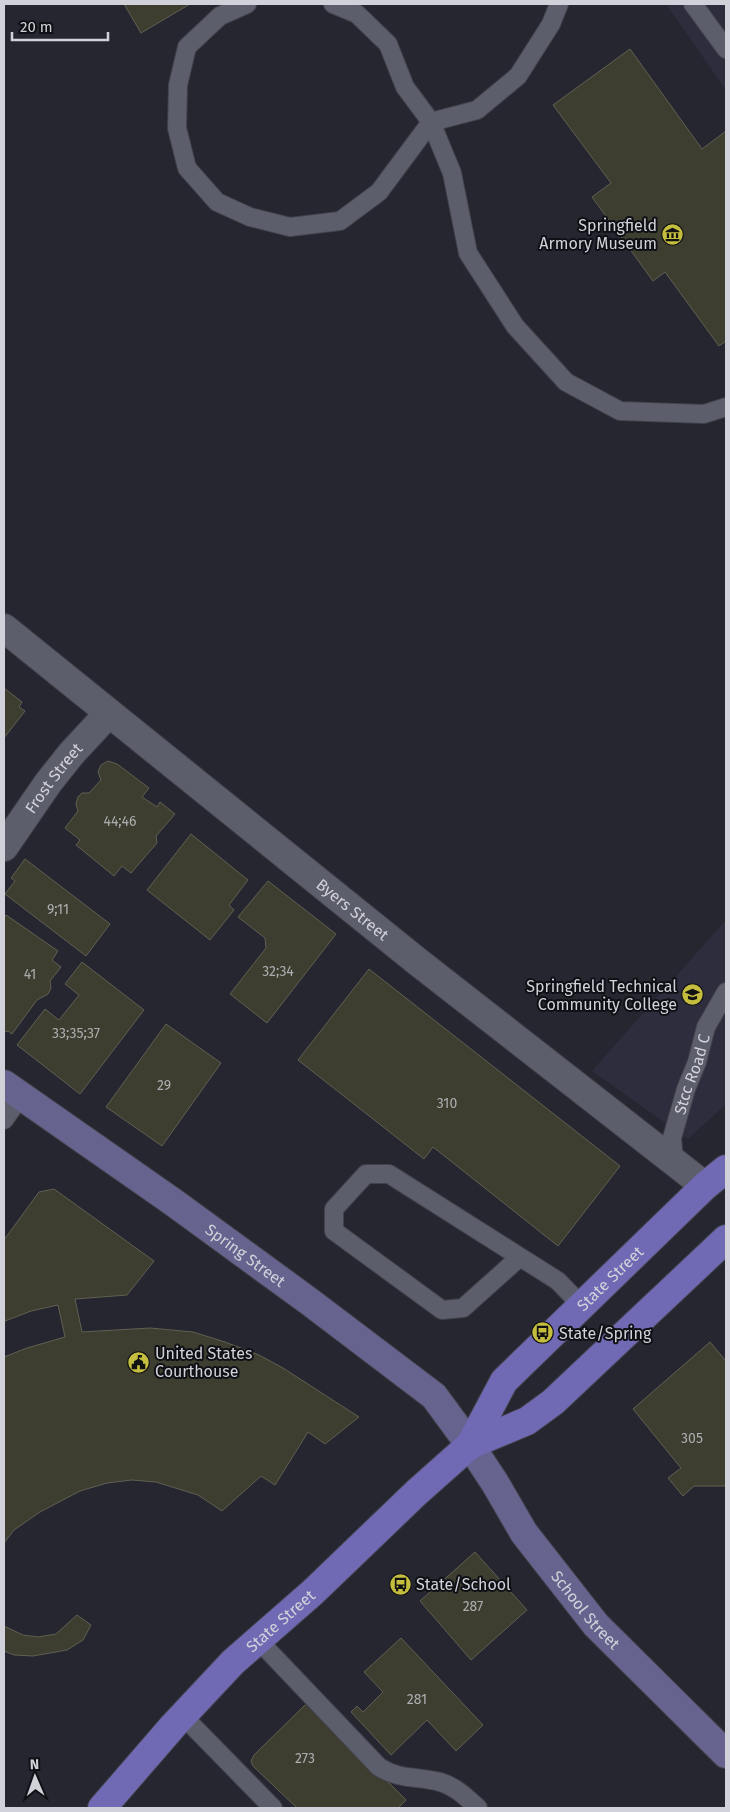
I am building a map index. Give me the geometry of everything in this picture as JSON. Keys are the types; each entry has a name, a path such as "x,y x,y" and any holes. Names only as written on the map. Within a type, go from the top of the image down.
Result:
{"main road":[{"name":"Spring Street","path":"12,1090 181,1208 434,1396 470,1444"},
{"name":"State Street","path":"102,1808 173,1726 233,1662 314,1592 416,1493 470,1444 504,1381 705,1186 726,1169"},
{"name":"State Street","path":"470,1444 527,1421 553,1402 726,1239"},
{"name":"School Street","path":"470,1444 524,1533 596,1625 726,1754"}],"street":[{"name":"Byers Street","path":"4,628 411,956 705,1186"},
{"name":"Frost Street","path":"4,847 65,761 110,713"}],"lane":[{"path":"247,4 220,16 187,47 178,85 176,128 187,168 217,202 250,217 290,227 340,221 379,192 431,122 477,110 518,76 551,24 559,4"},
{"path":"333,4 357,14 388,44 405,87 431,122 452,173 468,253 515,326 566,382 620,411 704,414 726,407"},
{"path":"693,4 726,49"},
{"name":"Stcc Road C","path":"674,1161 672,1138 686,1089 697,1062 706,1027 726,992"},
{"path":"4,1120 12,1090"},
{"path":"520,1257 463,1308 442,1310 334,1232 334,1209 366,1174 389,1174 558,1281 582,1306"},
{"path":"258,1640 379,1767 389,1774 441,1782 460,1791 478,1808"},
{"path":"184,1716 272,1808"}],"shaded area":[{"path":"666,4 726,4 726,90"},
{"name":"Springfield Technical Community College","path":"726,920 726,1104 688,1139 592,1071"}],"building":[{"path":"124,4 190,4 141,33"},
{"name":"Springfield Armory Museum","path":"630,49 702,149 726,131 726,341 719,346 665,272 653,281 592,197 611,183 553,105"},
{"path":"4,688 22,702 19,707 25,711 4,738"},
{"path":"108,761 117,764 149,788 142,797 157,807 160,802 175,814 156,836 157,843 131,873 122,866 114,876 76,845 80,840 65,828 78,811 76,804 78,797 82,793 89,793 101,780 98,772 101,765"},
{"path":"191,834 248,880 229,905 234,910 210,940 147,890"},
{"path":"25,859 110,924 86,956 5,894 15,881 11,878"},
{"path":"268,881 336,934 267,1023 230,994 266,948 265,938 238,917"},
{"path":"6,915 58,951 52,960 61,967 50,981 51,988 48,994 37,1000 12,1034 8,1031 4,1032 4,917"},
{"path":"82,962 144,1010 80,1094 17,1045 45,1009 59,1020 79,995 65,984"},
{"path":"369,969 620,1166 558,1246 433,1147 424,1159 298,1060"},
{"path":"166,1024 221,1063 162,1146 106,1107"},
{"name":"United States Courthouse","path":"54,1189 154,1261 127,1295 75,1299 82,1332 150,1328 193,1332 259,1355 283,1368 359,1417 325,1444 308,1432 275,1485 261,1476 222,1511 198,1495 156,1482 132,1480 107,1483 80,1491 40,1512 14,1530 4,1543 4,1357 65,1337 58,1305 4,1320 4,1240 39,1192"},
{"path":"710,1342 726,1361 726,1486 694,1486 683,1496 668,1478 681,1468 633,1409"},
{"path":"475,1552 527,1610 471,1660 420,1601"},
{"path":"77,1615 91,1625 83,1640 67,1650 33,1656 14,1655 4,1651 4,1626 23,1635 38,1637 56,1634"},
{"path":"401,1638 483,1725 456,1751 427,1720 391,1755 351,1712 357,1706 363,1712 383,1692 364,1672"},
{"path":"307,1704 359,1760 369,1763 406,1800 398,1808 297,1808 253,1766 251,1761 254,1755"}],"place":[{"name":"Springfield Armory Museum","path":"673,234"},
{"name":"Springfield Technical Community College","path":"693,995"},
{"name":"State/Spring","path":"543,1333"},
{"name":"United States Courthouse","path":"139,1362"},
{"name":"State/School","path":"400,1584"}]}
